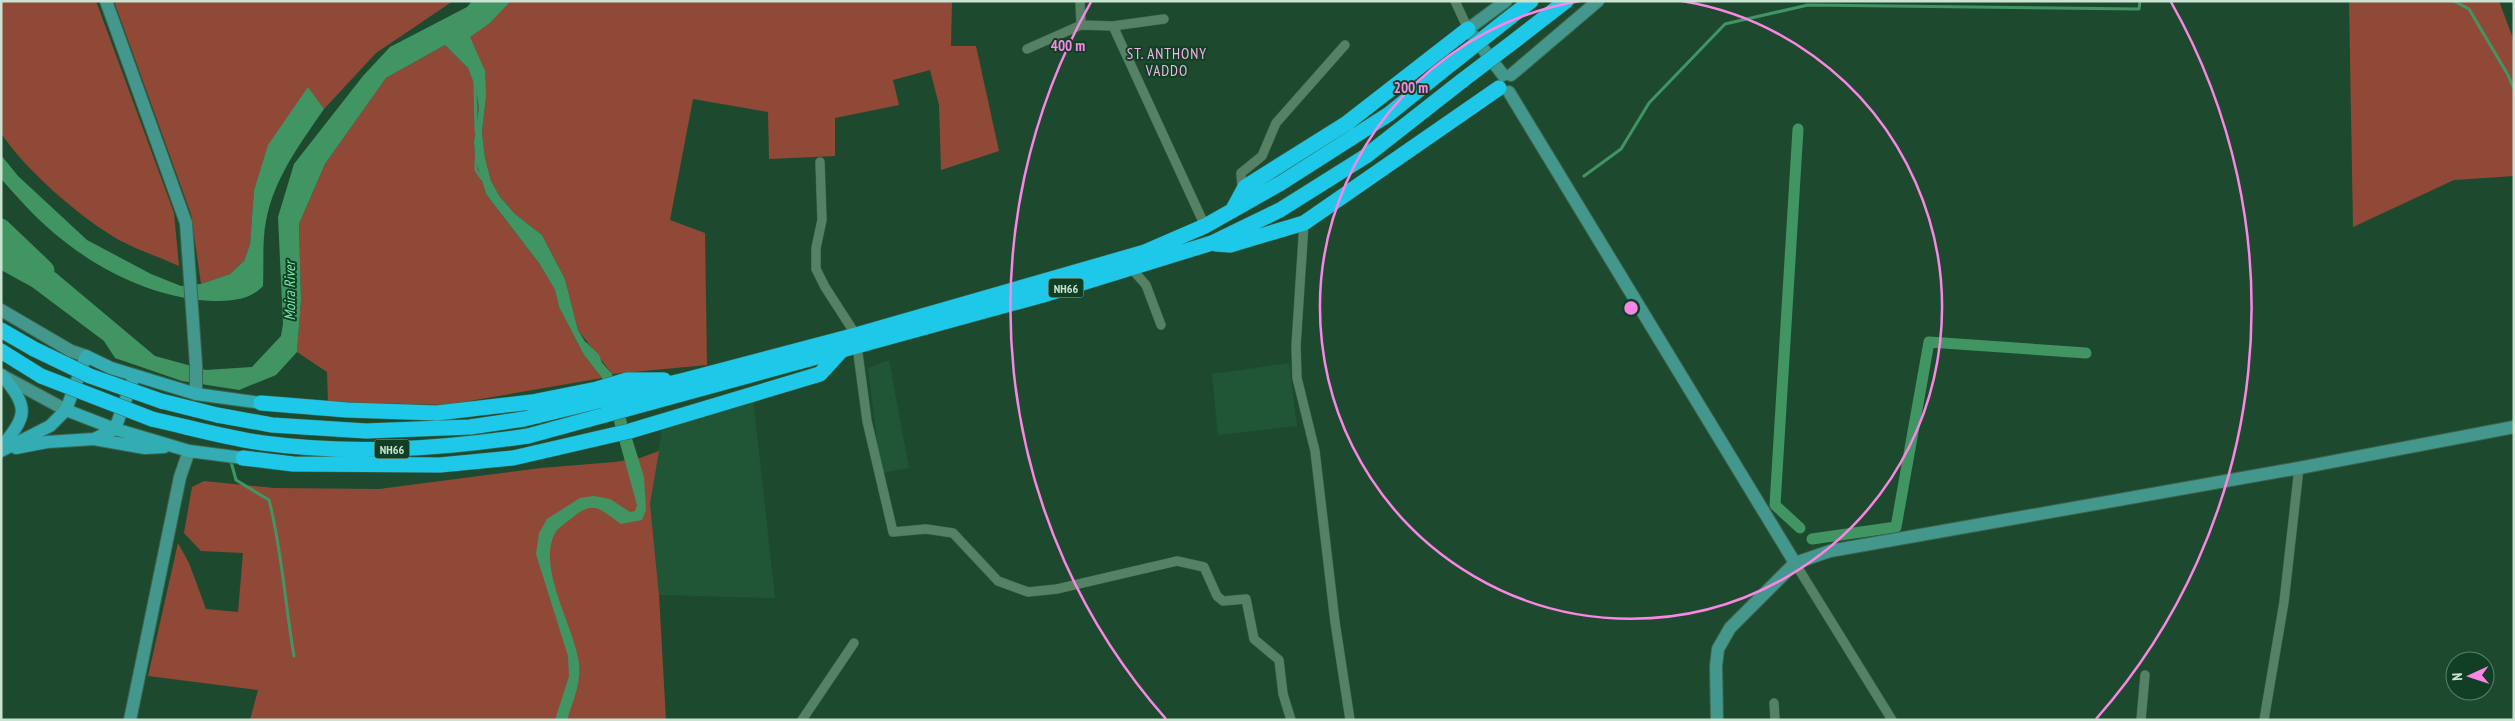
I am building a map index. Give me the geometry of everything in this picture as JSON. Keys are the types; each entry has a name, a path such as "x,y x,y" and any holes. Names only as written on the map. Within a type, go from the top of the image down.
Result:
{"highway":[{"name":"NH66","path":"1,351 41,376 152,419 262,443 363,451 470,445 528,436 842,350 856,340 1144,252 1205,226 1281,183 1389,114 1531,1"},
{"name":"NH66","path":"1,330 34,349 90,376 161,401 217,415 272,425 375,430 470,426 524,419 856,340 1131,268 1212,244 1280,210 1366,156 1566,1"},
{"path":"1232,211 1242,189 1346,123 1468,29"},
{"path":"1212,244 1230,245 1304,223 1506,83"},
{"path":"243,458 293,464 440,465 513,458 630,431 820,374 842,350"},
{"path":"262,403 347,410 436,413 532,402 597,389 627,380 685,380"}],"main road":[{"path":"1,450 50,426 66,410 86,356 111,368 229,398 262,403"},
{"path":"94,439 115,429 134,374"},
{"path":"1,450 17,428 22,407 20,396 2,375"},
{"path":"66,410 115,429 190,451 243,458"},
{"path":"1,450 47,442 94,439 145,448 174,446"}],"street":[{"path":"106,1 186,223 196,389"},
{"path":"1080,1 1081,25"},
{"path":"1455,1 1468,29 1506,83 1795,563 1892,720"},
{"path":"1468,29 1506,1"},
{"path":"1506,83 1598,1"},
{"path":"1027,49 1081,25 1113,26 1164,19"},
{"path":"1113,26 1205,226"},
{"path":"1242,189 1241,173 1262,156 1276,122 1345,45"},
{"path":"820,162 822,220 816,248 816,269 856,340 867,421 893,532 926,529 953,534 998,581 1028,592 1057,589 1177,562 1204,567 1217,596 1223,601 1246,599 1254,639 1279,660 1283,694 1291,720"},
{"path":"1304,223 1296,346 1297,378 1315,451 1335,622 1350,720"},
{"path":"1131,268 1146,285 1161,325"},
{"path":"1,310 71,351 86,356"},
{"path":"2,375 66,410"},
{"path":"1717,720 1716,666 1718,648 1730,628 1795,563 1830,551 2300,468 2514,427"},
{"path":"130,720 180,477 190,451"},
{"path":"2264,720 2284,602 2300,468"},
{"path":"802,720 854,643"},
{"path":"2140,720 2145,675"},
{"path":"1774,703 1775,720"}],"shaded area":[{"path":"1,1 96,1 174,213 179,266 119,240 104,231 71,206 39,177 11,147 1,133"},
{"path":"114,1 453,1 376,53 324,109 308,88 268,146 254,190 250,244 244,261 230,274 201,284 191,214"},
{"path":"511,1 952,1 951,46 976,46 999,151 941,170 939,105 930,70 893,80 899,105 835,118 835,156 769,159 768,112 693,99 670,220 705,233 707,365 612,374 578,330 565,279 542,235 515,214 500,197 491,181 485,158 482,132 486,97 469,37 490,23"},
{"path":"2349,1 2499,1 2514,41 2514,176 2454,180 2353,227"},
{"path":"445,45 468,68 476,89 479,108 474,141 475,158 486,194 539,263 555,290 559,307 584,355 602,378 446,405 328,402 327,372 297,352 301,300 299,224 325,164 386,78"},
{"path":"889,360 909,468 881,473 868,368"},
{"path":"1289,363 1297,426 1218,435 1212,374"},
{"path":"753,398 775,598 659,595 650,504 663,423"},
{"path":"659,451 650,504 659,595 666,720 250,720 258,690 148,676 178,543 189,563 206,609 238,612 243,553 201,551 184,533 192,487 204,481 275,488 379,489 541,468 615,462 640,458"}],"water":[{"path":"472,1 511,1 490,23 470,37 485,71 486,97 482,132 485,158 491,181 500,197 515,214 542,235 565,279 578,330 589,348 612,374 644,477 646,510 642,520 621,524 603,511 592,508 586,509 558,529 550,547 553,580 576,649 579,664 578,685 567,720 555,720 569,676 568,656 536,554 539,533 547,519 580,498 594,496 610,499 630,512 635,511 637,505 602,378 584,355 559,307 555,290 539,263 486,194 475,158 474,141 479,108 476,89 468,68 445,45 386,78 325,164 299,224 301,300 297,352 276,375 239,390 182,381 115,358 104,341 32,287 1,270 1,236 56,273 155,356 206,370 252,367 281,336 283,324 278,217 294,164 363,76 390,47 467,7"},
{"path":"308,87 324,109 289,162 275,190 266,221 264,237 263,286 247,297 227,301 191,299 168,294 124,278 83,255 64,241 34,215 1,179 1,155 18,176 87,240 151,274 181,286 201,284 230,274 244,261 250,244 254,190 268,145"}],"waterway":[{"path":"1584,176 1621,149 1649,103 1725,24 1808,5 2139,9 2140,1"},
{"path":"2454,1 2469,9 2508,75 2514,89"},
{"path":"475,82 476,131"},
{"path":"1798,129 1775,505 1800,528"},
{"path":"476,160 476,170 482,179"},
{"name":"Moira River","path":"1,228 45,270"},
{"path":"1812,539 1896,527 1929,342 2086,353"},
{"path":"586,344 598,356 600,362"},
{"path":"230,458 236,480 269,500 280,558 294,656"}],"district":[{"name":"ST. ANTHONY VADDO","path":"1167,62"}]}
